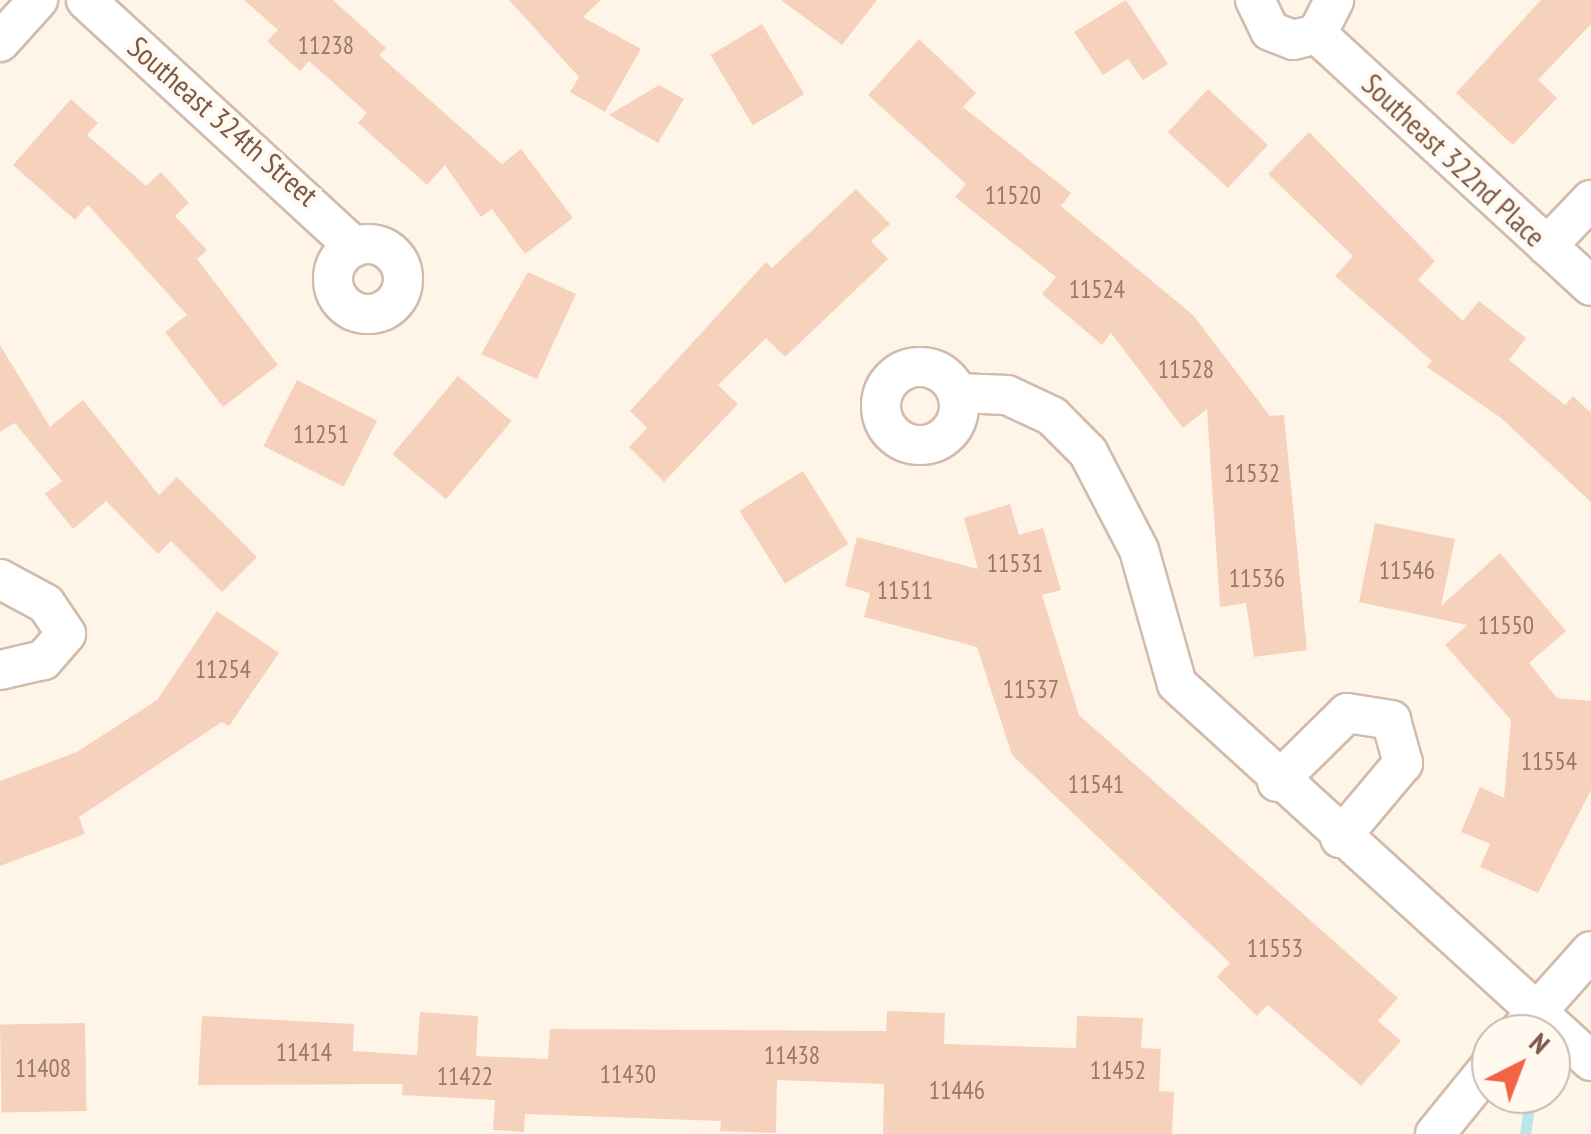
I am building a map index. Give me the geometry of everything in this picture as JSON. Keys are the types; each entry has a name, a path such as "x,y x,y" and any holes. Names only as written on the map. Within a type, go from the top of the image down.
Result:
{"street":[{"path":"0,42 38,0"},
{"name":"Southeast 324th Street","path":"86,0 355,247"},
{"path":"1255,0 1281,37 1317,34 1334,0"},
{"name":"Southeast 322nd Place","path":"1317,34 1591,286"},
{"path":"1547,246 1591,200"},
{"path":"957,393 1006,394 1052,416 1088,452 1139,550 1177,684 1518,1014"},
{"path":"0,579 46,604 66,634 43,660 0,670"},
{"path":"1277,782 1347,713 1391,720 1403,763 1340,838"},
{"path":"1533,1014 1591,951"},
{"path":"1435,1134 1471,1090"}],"building":[{"path":"244,0 333,0 386,48 379,55 502,164 521,149 573,218 525,254 492,209 481,217 445,165 427,185 358,123 367,113 309,61 300,71 267,41 278,30"},
{"path":"509,0 601,0 583,17 641,49 605,112 570,92 579,77"},
{"path":"781,0 877,0 842,45"},
{"path":"1126,0 1168,64 1143,80 1128,59 1103,75 1074,32"},
{"path":"1541,0 1591,0 1591,24 1538,80 1557,98 1513,145 1456,93"},
{"path":"762,24 804,94 753,125 711,55"},
{"path":"919,39 976,93 963,107 1071,193 1061,206 1193,315 1270,416 1284,415 1307,650 1254,657 1246,603 1220,607 1207,409 1183,428 1111,333 1102,345 1042,294 1056,277 955,197 966,184 868,95"},
{"path":"659,85 684,99 658,143 609,115"},
{"path":"1208,89 1268,145 1228,188 1168,132"},
{"path":"71,99 98,123 87,135 146,186 161,172 189,203 175,216 207,250 197,259 278,365 223,407 165,332 187,315 88,205 75,220 13,165"},
{"path":"1309,132 1435,261 1418,280 1463,321 1479,301 1526,338 1509,360 1565,405 1573,396 1591,413 1591,502 1501,418 1427,367 1432,361 1335,276 1353,256 1268,174"},
{"path":"856,189 890,224 871,241 888,259 785,357 766,338 718,385 738,404 664,482 629,447 647,428 630,411 766,262 772,268"},
{"path":"528,272 576,294 537,379 481,354"},
{"path":"0,345 50,427 83,400 159,495 177,477 257,557 222,592 171,541 158,554 106,501 73,529 45,494 62,481 15,423 0,432"},
{"path":"458,376 512,421 446,499 392,454"},
{"path":"297,380 377,421 344,487 263,446"},
{"path":"803,471 849,544 785,584 739,511"},
{"path":"1010,504 1019,535 1043,528 1061,590 1042,595 1079,715 1398,998 1378,1021 1401,1041 1361,1086 1268,1005 1257,1016 1217,977 1230,963 1012,755 977,647 864,617 870,593 845,586 857,537 978,569 964,518"},
{"path":"1375,523 1455,539 1441,606 1500,553 1566,631 1529,663 1557,698 1591,701 1591,790 1538,893 1480,867 1490,844 1461,832 1480,787 1504,798 1511,720 1445,645 1467,625 1359,602"},
{"path":"217,611 279,653 229,726 222,722 79,817 85,834 0,866 0,781 77,752 157,700"},
{"path":"887,1011 945,1013 944,1044 1076,1048 1077,1016 1143,1018 1141,1048 1161,1049 1159,1091 1174,1092 1172,1134 883,1134 884,1084 777,1080 776,1133 720,1131 721,1121 525,1114 524,1132 493,1130 495,1100 402,1095 403,1084 198,1085 202,1016 354,1024 353,1051 417,1055 420,1012 478,1016 476,1056 548,1059 550,1029 886,1031"},
{"path":"85,1023 87,1111 2,1112 0,1024"}],"waterway":[{"path":"1525,1134 1528,1114"}]}
